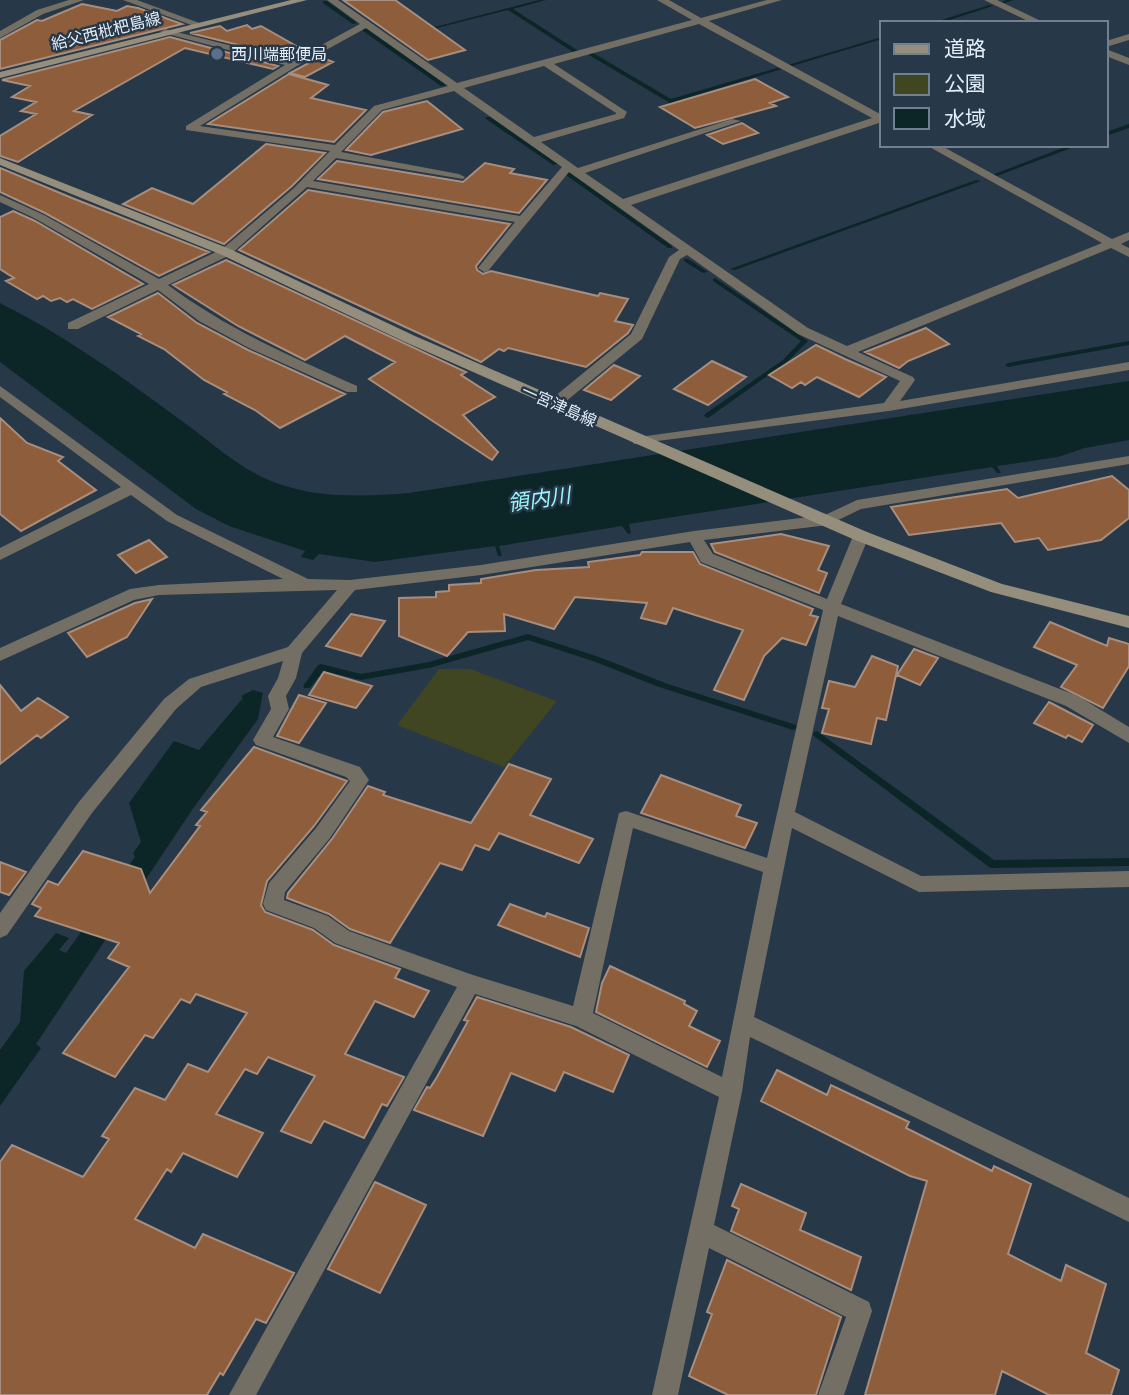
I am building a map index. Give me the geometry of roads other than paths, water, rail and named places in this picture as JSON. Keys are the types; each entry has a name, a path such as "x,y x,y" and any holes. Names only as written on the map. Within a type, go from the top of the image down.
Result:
{"main road":[{"name":"給父西枇杷島線","path":"0,75 302,0"},
{"name":"一宮津島線","path":"0,162 226,252 554,404 861,536 997,588 1129,622"}],"street":[{"path":"0,35 40,12 79,0"},
{"path":"128,0 197,24"},
{"path":"332,0 803,331 908,380 889,407"},
{"path":"662,0 880,117"},
{"path":"73,326 226,252 305,183 378,108 777,0"},
{"path":"989,0 1036,21"},
{"path":"367,24 293,64 190,128 336,152 459,177"},
{"path":"165,32 293,64"},
{"path":"1108,43 1129,37"},
{"path":"1108,53 1129,62"},
{"path":"532,141 620,116 622,112 546,63"},
{"path":"621,204 880,119"},
{"path":"484,268 523,220 572,169 736,121"},
{"path":"936,147 1129,253"},
{"path":"305,183 523,220"},
{"path":"0,198 40,217 158,284 204,318 254,345 352,389"},
{"path":"845,352 1129,236"},
{"path":"554,404 637,336 675,257 687,250"},
{"path":"639,441 889,407 1129,366"},
{"path":"0,390 172,518 306,584"},
{"path":"0,655 130,595 159,590 306,584 350,585 481,570 694,536 828,520 857,505 1129,460"},
{"path":"0,555 132,488"},
{"path":"694,536 707,558 1072,701 1129,736"},
{"path":"665,1395 731,1092 742,1022 774,868 832,605 861,536"},
{"path":"350,585 294,651 287,678 276,696 280,709 262,740 353,772 360,780 323,833 276,889 273,904 321,922 342,937 470,983 581,1018 731,1092"},
{"path":"0,929 85,808 170,704 195,683 294,651"},
{"path":"785,816 919,884 1129,880"},
{"path":"581,1018 626,817 774,868"},
{"path":"242,1395 470,983"},
{"path":"742,1022 1129,1210"},
{"path":"701,1231 860,1311 831,1395"}],"water":[{"name":"領内川","path":"0,303 92,357 251,471 280,484 316,493 409,493 1129,381 1129,440 1085,448 1058,457 997,466 1001,473 997,473 992,467 629,524 631,533 628,534 622,526 499,546 502,556 498,556 495,546 375,562 319,554 313,560 301,557 305,551 229,526 196,509 0,362"},
{"path":"253,690 263,693 258,719 192,810 36,1044 41,1048 0,1106 0,1050 20,1022 24,971 56,933 69,938 59,950 66,953 135,857 133,853 141,842 129,803 174,741 199,750 243,698 241,696"}],"waterway":[{"path":"261,0 267,0"},
{"path":"425,30 544,0"},
{"path":"1004,2 1012,0"},
{"path":"325,2 355,23"},
{"path":"941,21 991,6"},
{"path":"509,9 575,51"},
{"path":"365,30 443,85"},
{"path":"790,65 880,39"},
{"path":"591,54 670,101 779,69"},
{"path":"488,118 555,164"},
{"path":"1108,133 1129,126"},
{"path":"995,175 1071,147"},
{"path":"568,174 670,247"},
{"path":"733,269 978,181"},
{"path":"686,260 705,272"},
{"path":"708,416 785,361 805,341 715,280"},
{"path":"1008,365 1129,343"},
{"path":"307,686 321,667 361,677 429,665 528,637 596,659 662,685 793,727"},
{"path":"817,734 992,864 1129,862"}],"place":[{"name":"西川端郵便局","path":"217,54"}]}
